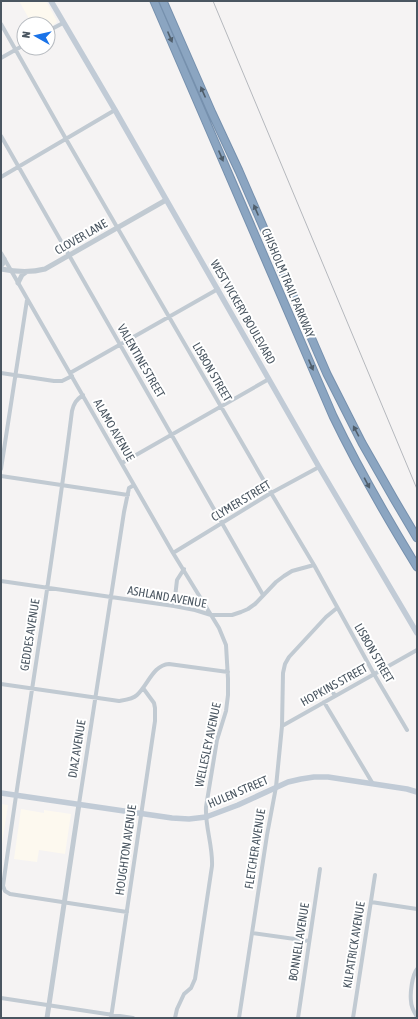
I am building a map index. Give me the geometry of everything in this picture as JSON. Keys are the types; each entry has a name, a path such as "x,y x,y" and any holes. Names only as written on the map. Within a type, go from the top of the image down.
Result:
{"highway":[{"name":"CHISHOLM TRAIL PARKWAY","path":"154,1 326,400 357,464 401,542 417,567"},
{"name":"CHISHOLM TRAIL PARKWAY","path":"163,1 327,374 362,443 417,538"}],"main road":[{"name":"WEST VICKERY BOULEVARD","path":"51,1 319,467 417,633"},
{"name":"HULEN STREET","path":"1,792 172,818 189,819 206,817 238,805 294,780 314,777 415,790"}],"street":[{"path":"56,27 63,23"},
{"name":"LISBON STREET","path":"1,24 16,49"},
{"path":"1,58 16,49"},
{"name":"LISBON STREET","path":"20,56 66,139 270,493 314,565 374,674 407,730"},
{"path":"1,177 115,110"},
{"name":"VALENTINE STREET","path":"1,136 263,595"},
{"name":"CLOVER LANE","path":"1,268 11,271 26,272 45,270 166,200"},
{"name":"ALAMO AVENUE","path":"1,253 173,553 211,615"},
{"path":"1,268 4,259"},
{"path":"18,283 22,275 26,272"},
{"path":"1,373 62,381 71,374 120,345 218,289"},
{"path":"1,469 27,299"},
{"path":"122,463 269,379"},
{"name":"GEDDES AVENUE","path":"64,902 7,893 3,886 3,881 63,486 72,411 74,404 83,395"},
{"name":"CLYMER STREET","path":"173,553 270,493 319,467"},
{"path":"1,476 128,495"},
{"name":"DIAZ AVENUE","path":"46,1018 111,597 128,495 130,488 134,485"},
{"name":"ASHLAND AVENUE","path":"1,581 174,606 211,615 232,614 242,612 255,604 276,582 292,571 314,565"},
{"path":"174,606 177,580 184,569"},
{"name":"FLETCHER AVENUE","path":"239,1018 267,835 276,787 282,726 283,672 289,657 318,625 337,608"},
{"name":"WELLESLEY AVENUE","path":"175,1018 184,994 191,988 195,979 197,968 212,866 206,807 217,740 226,711 228,695 226,645 219,628 211,615"},
{"name":"HOPKINS STREET","path":"282,726 417,650"},
{"path":"1,684 113,701 134,697 159,667 165,664 228,672"},
{"path":"329,685 335,696"},
{"name":"HOUGHTON AVENUE","path":"111,1016 156,721 154,703 143,688"},
{"path":"324,702 373,784"},
{"name":"BONNELL AVENUE","path":"298,1018 320,869"},
{"name":"KILPATRICK AVENUE","path":"353,1018 375,875"},
{"path":"64,902 127,912"},
{"path":"370,902 417,909"},
{"path":"252,933 309,941"},
{"path":"417,969 413,975 410,995 417,1017"},
{"path":"1,998 111,1016 133,1018"}],"shaded area":[{"path":"19,1 46,1 54,16 27,16"},
{"path":"1,804 8,805 1,851"},
{"path":"21,809 44,813 44,810 71,814 65,854 39,850 37,862 14,859"}],"railway":[{"path":"213,1 417,489"}]}
